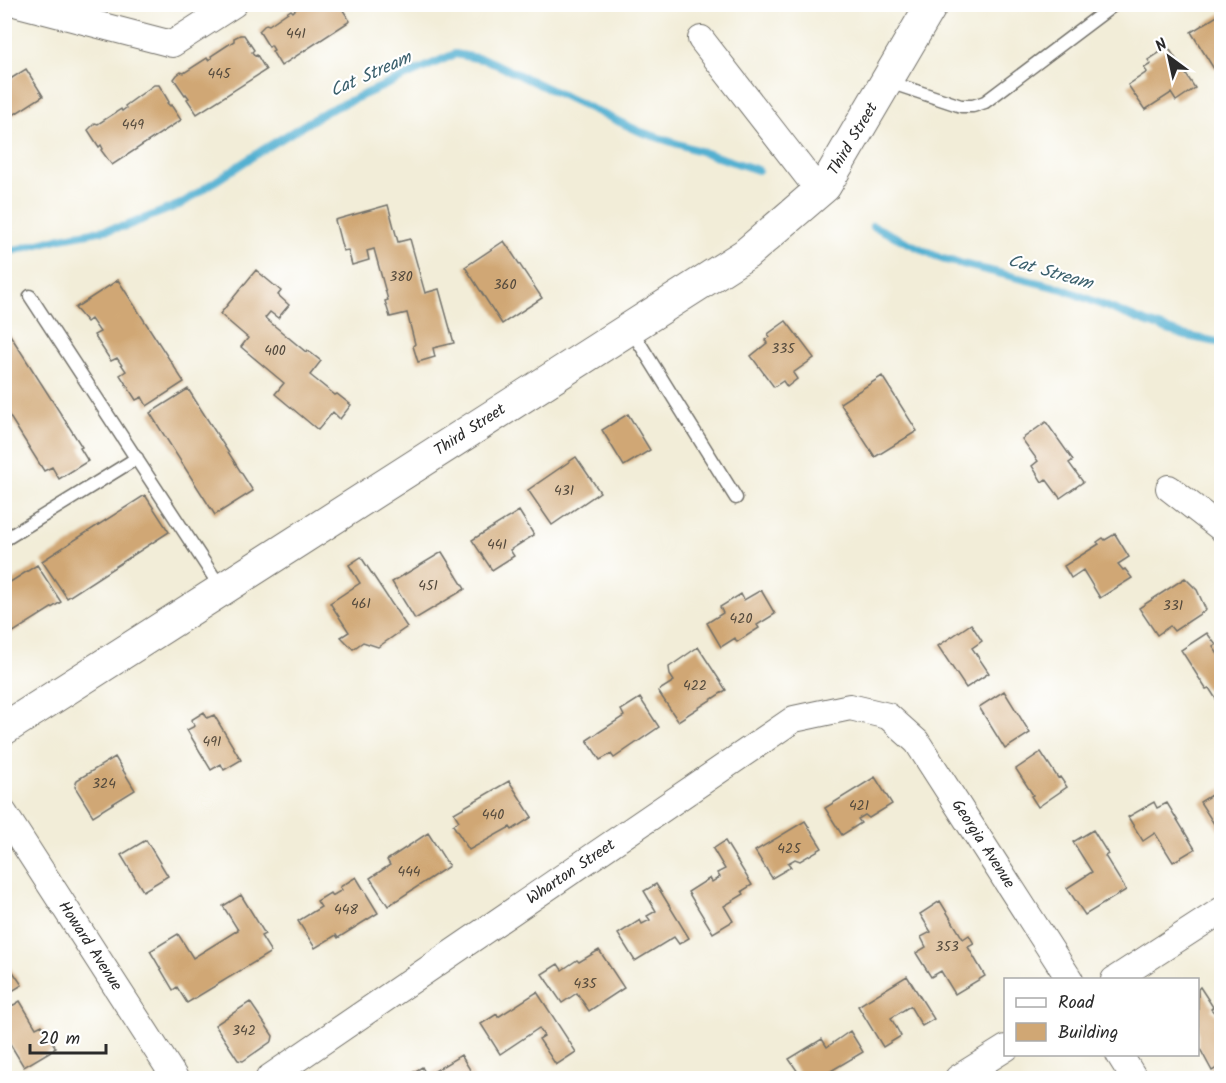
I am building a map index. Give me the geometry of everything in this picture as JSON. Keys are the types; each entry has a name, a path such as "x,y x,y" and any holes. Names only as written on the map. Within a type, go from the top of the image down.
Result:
{"street":[{"path":"4,9 11,4"},
{"path":"18,4 171,44 234,4"},
{"name":"Third Street","path":"4,729 746,254 825,186 932,4"},
{"path":"700,39 819,191"},
{"path":"1169,488 1221,529"},
{"name":"Wharton Street","path":"269,1078 794,719 850,707 888,716"},
{"name":"Georgia Avenue","path":"888,716 917,742 1069,978"},
{"name":"Howard Avenue","path":"4,813 171,1077"},
{"path":"1116,978 1221,910"},
{"path":"958,1078 1004,1049"},
{"path":"1120,1056 1134,1078"}],"lane":[{"path":"887,82 961,106 973,106 985,102 1114,4"},
{"path":"30,296 221,590"},
{"path":"630,328 736,498"},
{"path":"4,540 137,458"}],"building":[{"path":"301,4 337,4 350,21 281,66 271,45 269,47 259,31 266,24 269,25 291,10 293,12"},
{"path":"1222,13 1222,64 1214,69 1191,32"},
{"path":"240,35 244,35 254,50 252,52 255,56 257,55 266,70 197,114 187,99 189,98 174,79 181,72 184,73 207,58 208,60 212,58 211,56"},
{"path":"1168,47 1195,88 1176,101 1171,93 1145,110 1128,85 1147,72 1144,68 1151,64 1148,60"},
{"path":"26,69 43,96 4,121 4,83"},
{"path":"154,85 159,85 169,102 167,103 171,105 181,120 112,165 101,150 103,149 101,145 99,147 88,130 95,123 98,124 121,109 122,111 126,108 125,106"},
{"path":"388,205 398,242 410,239 425,293 439,289 454,343 433,348 435,357 418,362 407,313 390,317 385,301 388,300 374,249 367,251 369,260 352,265 348,250 343,251 335,220"},
{"path":"504,241 542,298 502,324 465,267"},
{"path":"256,270 281,291 278,295 289,305 278,318 270,312 265,318 306,352 307,350 321,361 310,375 351,405 340,419 333,412 318,430 275,394 284,383 241,347 248,338 220,314"},
{"path":"118,280 184,382 147,406 142,397 136,400 120,375 126,371 117,358 111,361 94,335 100,332 91,319 87,322 75,308"},
{"path":"786,321 814,358 793,373 797,379 787,387 783,381 774,387 751,356 767,343 765,340 770,337 768,334"},
{"path":"5,327 82,447 80,448 88,461 59,479 52,467 44,471 5,409"},
{"path":"882,376 917,431 875,457 840,403"},
{"path":"188,389 253,491 215,515 150,413"},
{"path":"628,414 650,450 624,466 602,430"},
{"path":"1046,422 1073,460 1069,463 1083,482 1060,498 1046,479 1042,482 1032,466 1038,461 1022,439"},
{"path":"576,457 600,492 552,525 528,490"},
{"path":"145,495 169,532 67,598 42,561"},
{"path":"519,511 534,535 510,550 514,556 492,570 472,540"},
{"path":"1115,534 1129,557 1118,564 1132,578 1100,598 1083,570 1071,578 1064,566 1099,544 1097,542 1103,538 1105,540"},
{"path":"442,552 465,589 415,619 392,582"},
{"path":"361,557 407,627 378,647 363,642 353,649 341,637 349,632 330,603 360,583 349,565"},
{"path":"37,565 61,602 4,638 4,586"},
{"path":"1185,578 1197,590 1206,610 1174,631 1170,626 1157,635 1139,608"},
{"path":"761,590 775,614 757,625 759,628 737,642 735,638 721,647 707,623 723,613 720,607 741,594 744,600"},
{"path":"971,624 982,641 972,648 989,673 966,688 938,646"},
{"path":"1207,633 1216,645 1213,647 1222,660 1222,695 1216,699 1209,688 1206,689 1181,650"},
{"path":"698,647 726,690 678,721 658,691 674,681 669,667"},
{"path":"1004,691 1030,733 1005,749 979,707"},
{"path":"640,698 659,727 614,758 611,754 600,760 587,740 624,716 621,710"},
{"path":"204,712 207,718 214,715 241,760 224,770 221,764 211,770 187,730 195,726 191,720"},
{"path":"1041,752 1058,778 1060,777 1067,787 1038,807 1016,769"},
{"path":"115,757 135,790 93,816 75,787 77,780"},
{"path":"875,777 892,804 869,818 865,815 858,819 861,823 842,835 825,808"},
{"path":"509,781 532,817 512,830 510,827 469,850 453,825 459,821 454,813"},
{"path":"1222,788 1222,828 1218,830 1200,802"},
{"path":"1154,802 1157,808 1167,803 1195,849 1173,862 1155,833 1143,841 1128,817"},
{"path":"805,821 822,848 800,861 795,859 788,863 791,867 772,878 755,851"},
{"path":"1093,830 1108,854 1105,856 1126,890 1085,915 1067,888 1092,872 1073,842"},
{"path":"428,833 449,866 388,906 370,878 390,865 387,860"},
{"path":"146,840 168,876 143,891 121,855"},
{"path":"725,841 752,885 742,891 744,894 724,906 733,921 713,933 688,892 710,878 712,882 720,877 717,873 725,869 713,849"},
{"path":"356,877 378,913 338,938 336,935 315,948 298,921 321,907 317,901 330,893 332,896 342,890 340,887"},
{"path":"656,884 689,938 679,944 674,937 635,961 618,934 640,920 642,924 650,920 647,916 656,911 644,891"},
{"path":"241,895 265,934 261,936 271,952 187,1003 177,987 173,990 150,951 178,934 193,958 238,930 223,906"},
{"path":"940,901 963,939 969,935 974,944 968,947 985,976 955,994 941,971 931,977 916,953 926,947 921,937 931,932 920,914"},
{"path":"599,950 624,988 589,1011 577,993 562,1003 542,974 558,964 562,970"},
{"path":"4,954 9,961 7,963 22,985 4,996"},
{"path":"907,976 934,1019 922,1026 910,1006 891,1018 901,1036 883,1047 858,1006"},
{"path":"1199,988 1213,1007 1211,1009 1222,1021 1222,1065 1212,1071 1199,1047"},
{"path":"537,992 576,1052 556,1065 539,1039 544,1036 539,1028 500,1054 481,1024 497,1014 498,1017"},
{"path":"20,1001 36,1028 42,1025 56,1048 24,1067 4,1034 4,1011"},
{"path":"250,1002 273,1036 272,1041 243,1061 238,1060 215,1025"},
{"path":"850,1031 863,1052 819,1078 814,1072 802,1078 789,1059 822,1039 827,1047"},
{"path":"461,1055 475,1078 428,1078 434,1074 433,1072"},
{"path":"422,1067 428,1078 404,1078"}],"waterway":[{"name":"Cat Stream","path":"4,253 61,238 126,226 181,204 327,111 455,54 487,60 641,132 758,170"},
{"name":"Cat Stream","path":"873,226 942,259 1063,289 1182,335 1222,343"}]}
